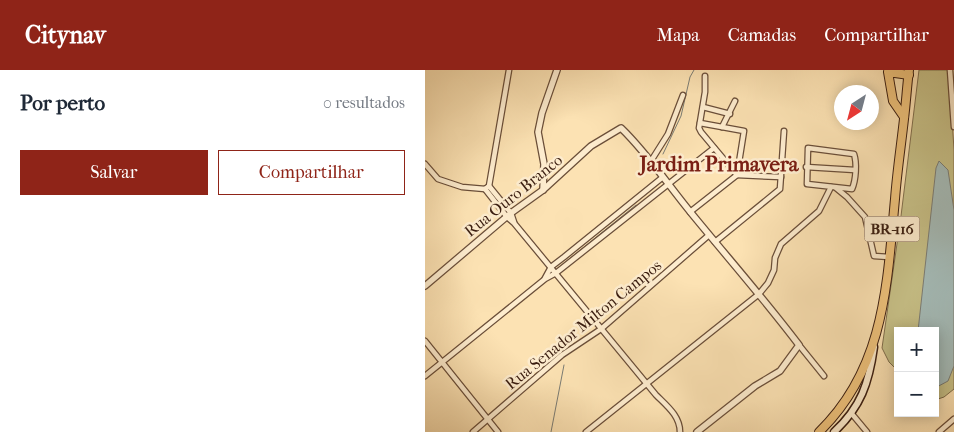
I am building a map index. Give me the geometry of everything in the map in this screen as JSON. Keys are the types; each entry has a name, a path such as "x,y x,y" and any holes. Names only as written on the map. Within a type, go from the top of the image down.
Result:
{"highway":[{"path":"905,118 893,101 888,71 909,72"},
{"name":"BR-116","path":"819,432 849,395 874,342 882,310 909,72"}],"main road":[{"path":"834,432 852,414 861,400 870,372 874,342"}],"street":[{"path":"487,188 509,70"},
{"path":"543,190 544,164 538,132 542,113 557,70"},
{"path":"950,70 954,126"},
{"path":"705,76 700,123 701,132 737,175 781,177"},
{"path":"683,95 668,134 651,161 690,212 759,294 824,376"},
{"path":"722,127 735,101"},
{"path":"703,107 729,114"},
{"path":"690,212 737,175 744,131 700,123"},
{"name":"Rua Ouro Branco","path":"425,286 509,215 543,190 591,146 614,131 621,128 651,161"},
{"path":"715,242 780,189 784,131"},
{"path":"425,376 545,279 556,273 715,148"},
{"path":"808,149 854,154 853,189 807,184 806,167 808,149"},
{"path":"425,164 438,179 462,187 487,188 601,329 673,413 679,421 680,432"},
{"path":"806,167 855,170"},
{"path":"545,279 551,267 663,177"},
{"path":"833,187 847,197 865,217 874,256 889,257"},
{"path":"586,432 759,294 768,283 774,270 775,258 781,244 819,211 833,187"},
{"name":"Rua Senador Milton Campos","path":"473,432 562,355 601,329 709,234"},
{"path":"425,341 498,432"},
{"path":"697,432 755,386 779,371 799,345"},
{"path":"703,432 721,413"},
{"path":"852,414 867,432"},
{"path":"940,432 954,419"}],"shaded area":[{"path":"919,70 949,70 954,150 954,389 939,399 939,327 894,327 894,367 889,362 882,348"}],"water":[{"path":"939,161 948,170 954,210 954,366 948,381 939,386 939,327 918,327 936,168"}],"waterway":[{"path":"663,154 681,116 690,77 694,70"},
{"path":"563,264 636,205"},
{"path":"551,432 564,365"}],"district":[{"name":"Jardim Primavera","path":"719,164"}]}
